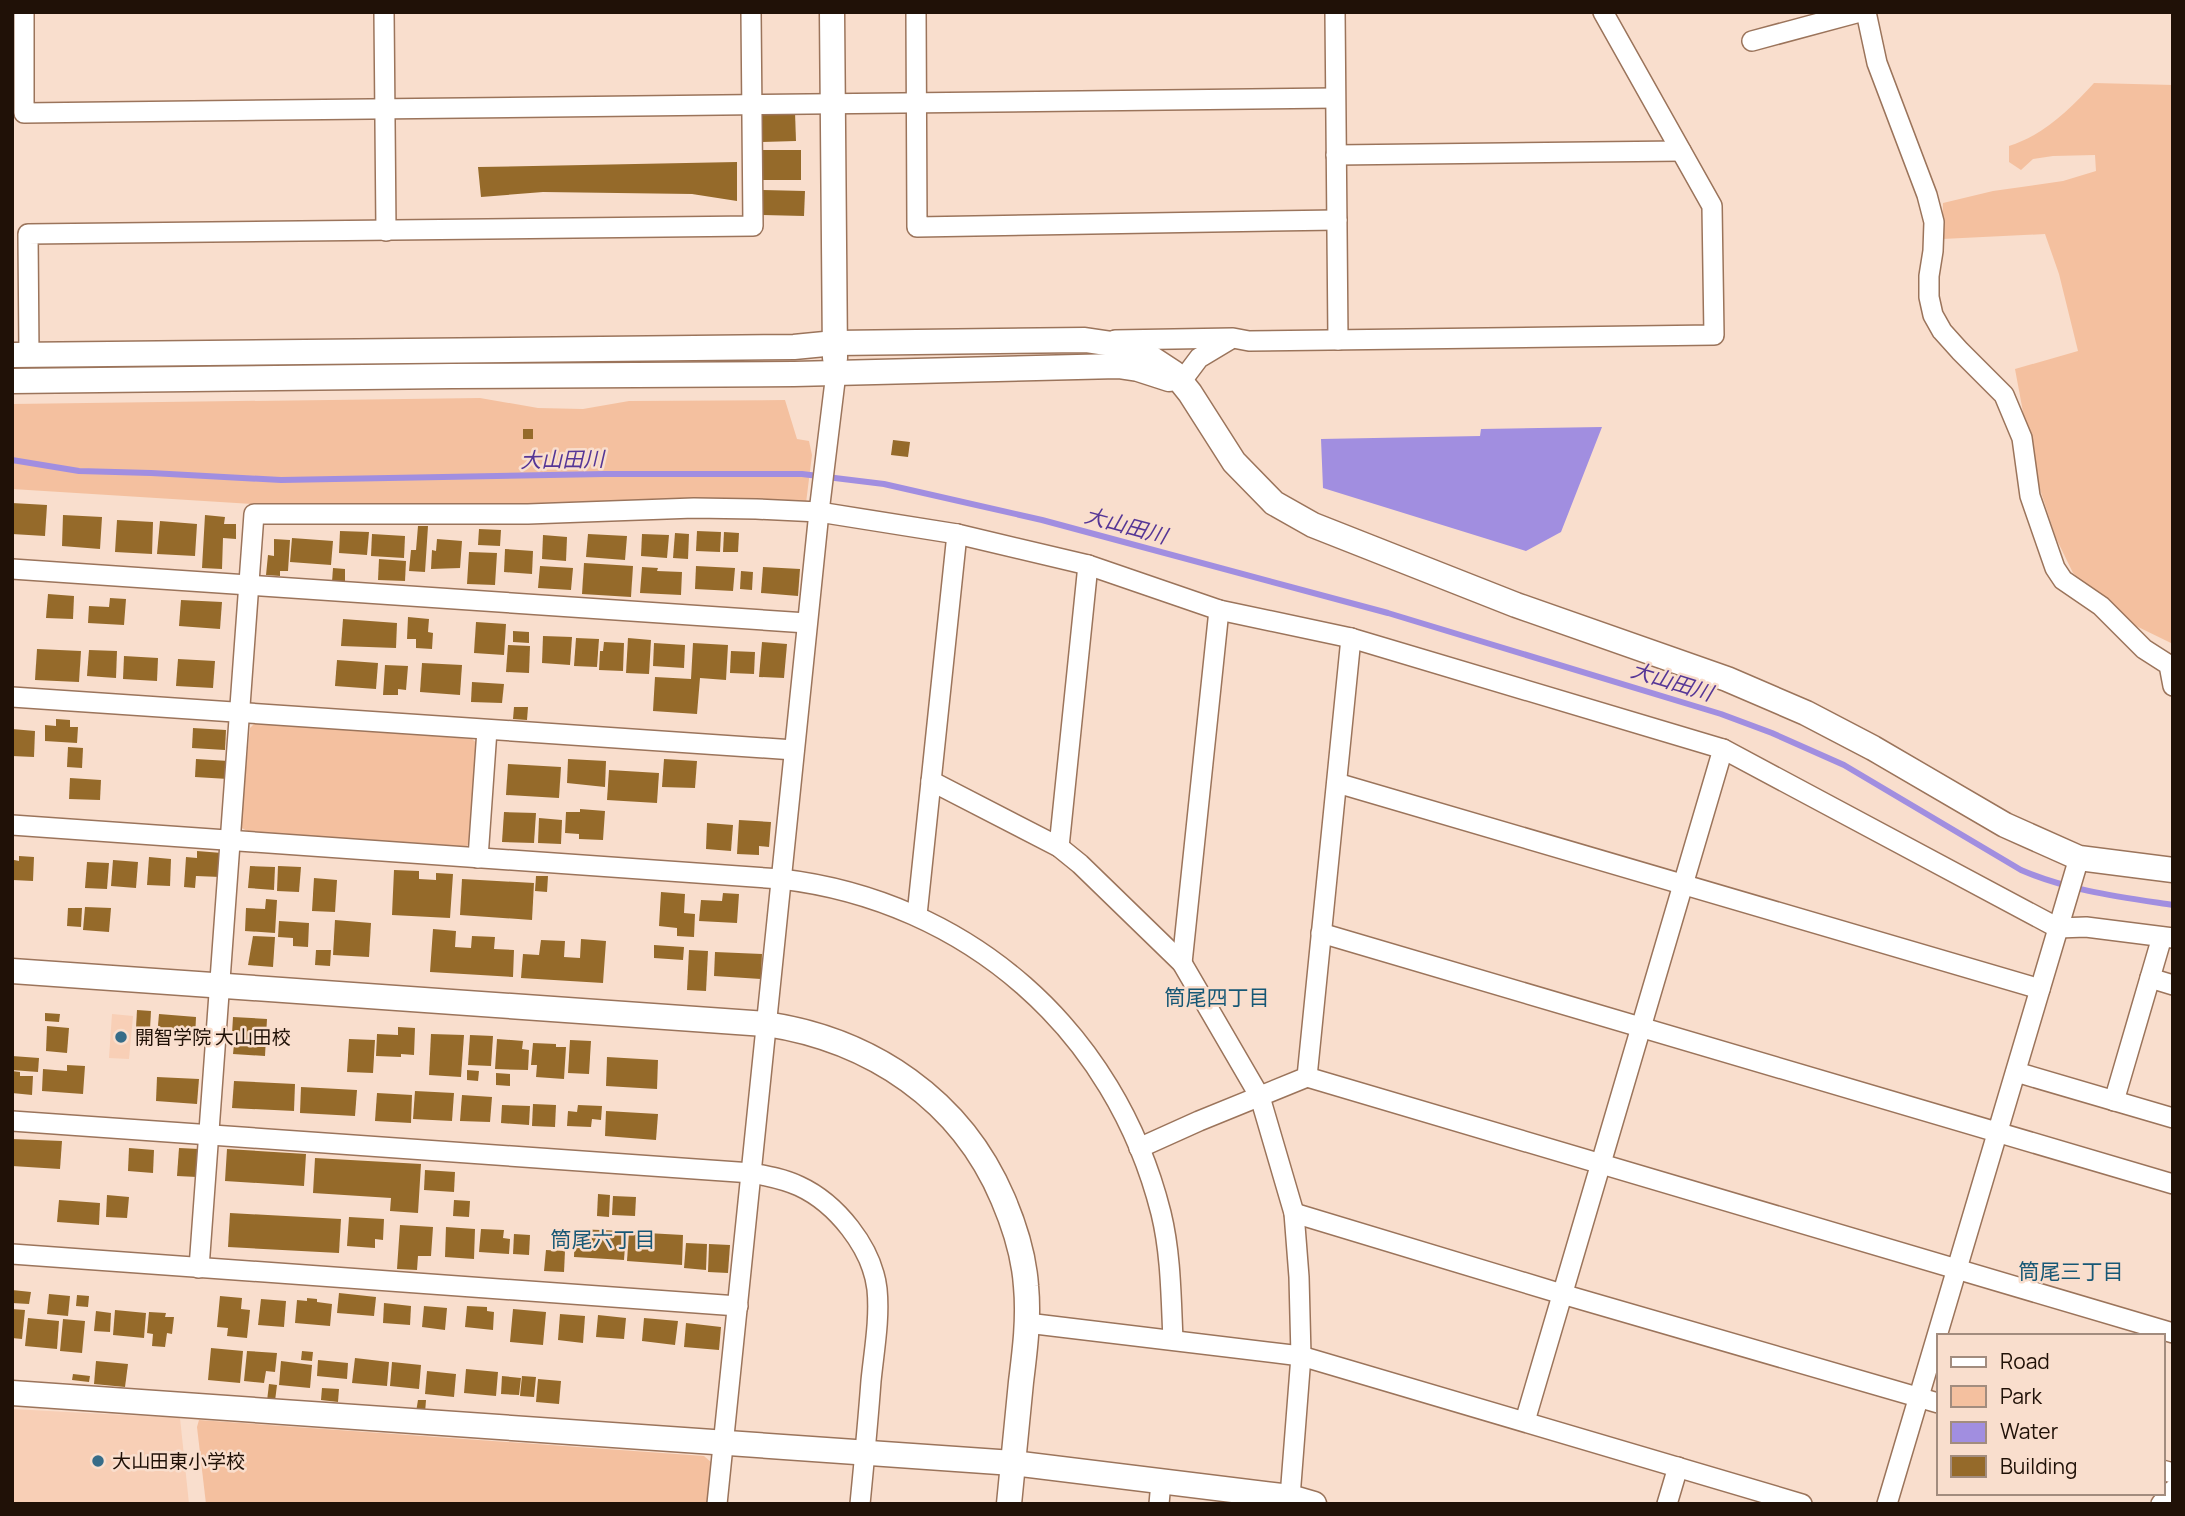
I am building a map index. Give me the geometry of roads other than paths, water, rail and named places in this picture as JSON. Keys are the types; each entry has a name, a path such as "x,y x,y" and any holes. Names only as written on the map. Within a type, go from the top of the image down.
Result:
{"street":[{"path":"24,12 24,113 1335,98"},
{"path":"384,12 386,231"},
{"path":"751,12 753,226 28,234 21,355 780,347 835,343 1233,338 1249,341 1714,335 1712,206 1603,12"},
{"path":"717,1504 835,373 832,12"},
{"path":"916,12 917,227 1336,220"},
{"path":"1335,12 1338,340"},
{"path":"1752,41 1860,12"},
{"path":"1866,12 1877,62 1927,195 1934,222 1929,276 1929,297 1933,315 1942,331 2004,395 2022,438 2030,496 2056,568 2063,580 2101,606 2144,649 2169,665 2173,686"},
{"path":"1336,155 1681,151"},
{"path":"1185,388 1199,358 1233,338"},
{"path":"1085,340 1119,345 1142,352 1174,373 1234,462 1275,503 1313,525 1516,605 1727,679 1806,713 1873,748 2006,825 2079,858 2173,870"},
{"path":"12,380 835,373 1118,366 1167,378 1185,388"},
{"path":"199,1268 254,514 515,514 694,508 756,509 819,512 957,534 1088,565 1219,610 1351,638 1723,749 2060,921 2167,938 2150,978 2115,1101"},
{"path":"917,915 957,534"},
{"path":"1059,847 1088,565"},
{"path":"12,569 807,624"},
{"path":"1182,963 1219,610"},
{"path":"1307,1077 1351,638"},
{"path":"12,697 794,750"},
{"path":"478,859 487,730"},
{"path":"1525,1421 1723,749"},
{"path":"12,1393 1013,1463 1160,1493 1302,1500 1299,1278 1294,1213 1260,1097 1182,963 1059,847 931,781"},
{"path":"1337,783 2040,989"},
{"path":"12,825 781,879 856,893 917,915 1002,968 1060,1020 1084,1048 1105,1080 1139,1148 1153,1185 1165,1235 1173,1340"},
{"path":"1937,1334 2079,858"},
{"path":"1321,933 2173,1184"},
{"path":"12,971 766,1024 799,1028 855,1049 885,1065 928,1094 946,1111 979,1154 996,1182 1017,1235 1026,1285 1027,1323 1009,1504"},
{"path":"2150,978 2173,985"},
{"path":"2016,1072 2173,1118"},
{"path":"1139,1148 1307,1077 2173,1333"},
{"path":"12,1121 752,1173 780,1178 800,1186 846,1223 872,1269 876,1286 878,1304 860,1504"},
{"path":"1294,1213 1937,1403"},
{"path":"12,1254 737,1306"},
{"path":"1027,1323 1301,1356 1802,1504"},
{"path":"1887,1504 1937,1335"},
{"path":"1667,1504 1678,1467"},
{"path":"2161,1504 2173,1490"}],"water":[{"path":"1602,427 1561,532 1526,551 1323,488 1321,439 1480,436 1481,429"}],"waterway":[{"name":"大山田川","path":"12,460 79,471 281,480 604,474 802,474 884,484 1042,520 1388,613 1721,714 1844,765 2021,870 2077,888 2173,905"}],"place":[{"name":"開智学院 大山田校","path":"121,1037"},
{"name":"大山田東小学校","path":"98,1461"}],"district":[{"name":"筒尾四丁目","path":"1217,997"},
{"name":"筒尾六丁目","path":"603,1239"},
{"name":"筒尾三丁目","path":"2071,1271"}]}
